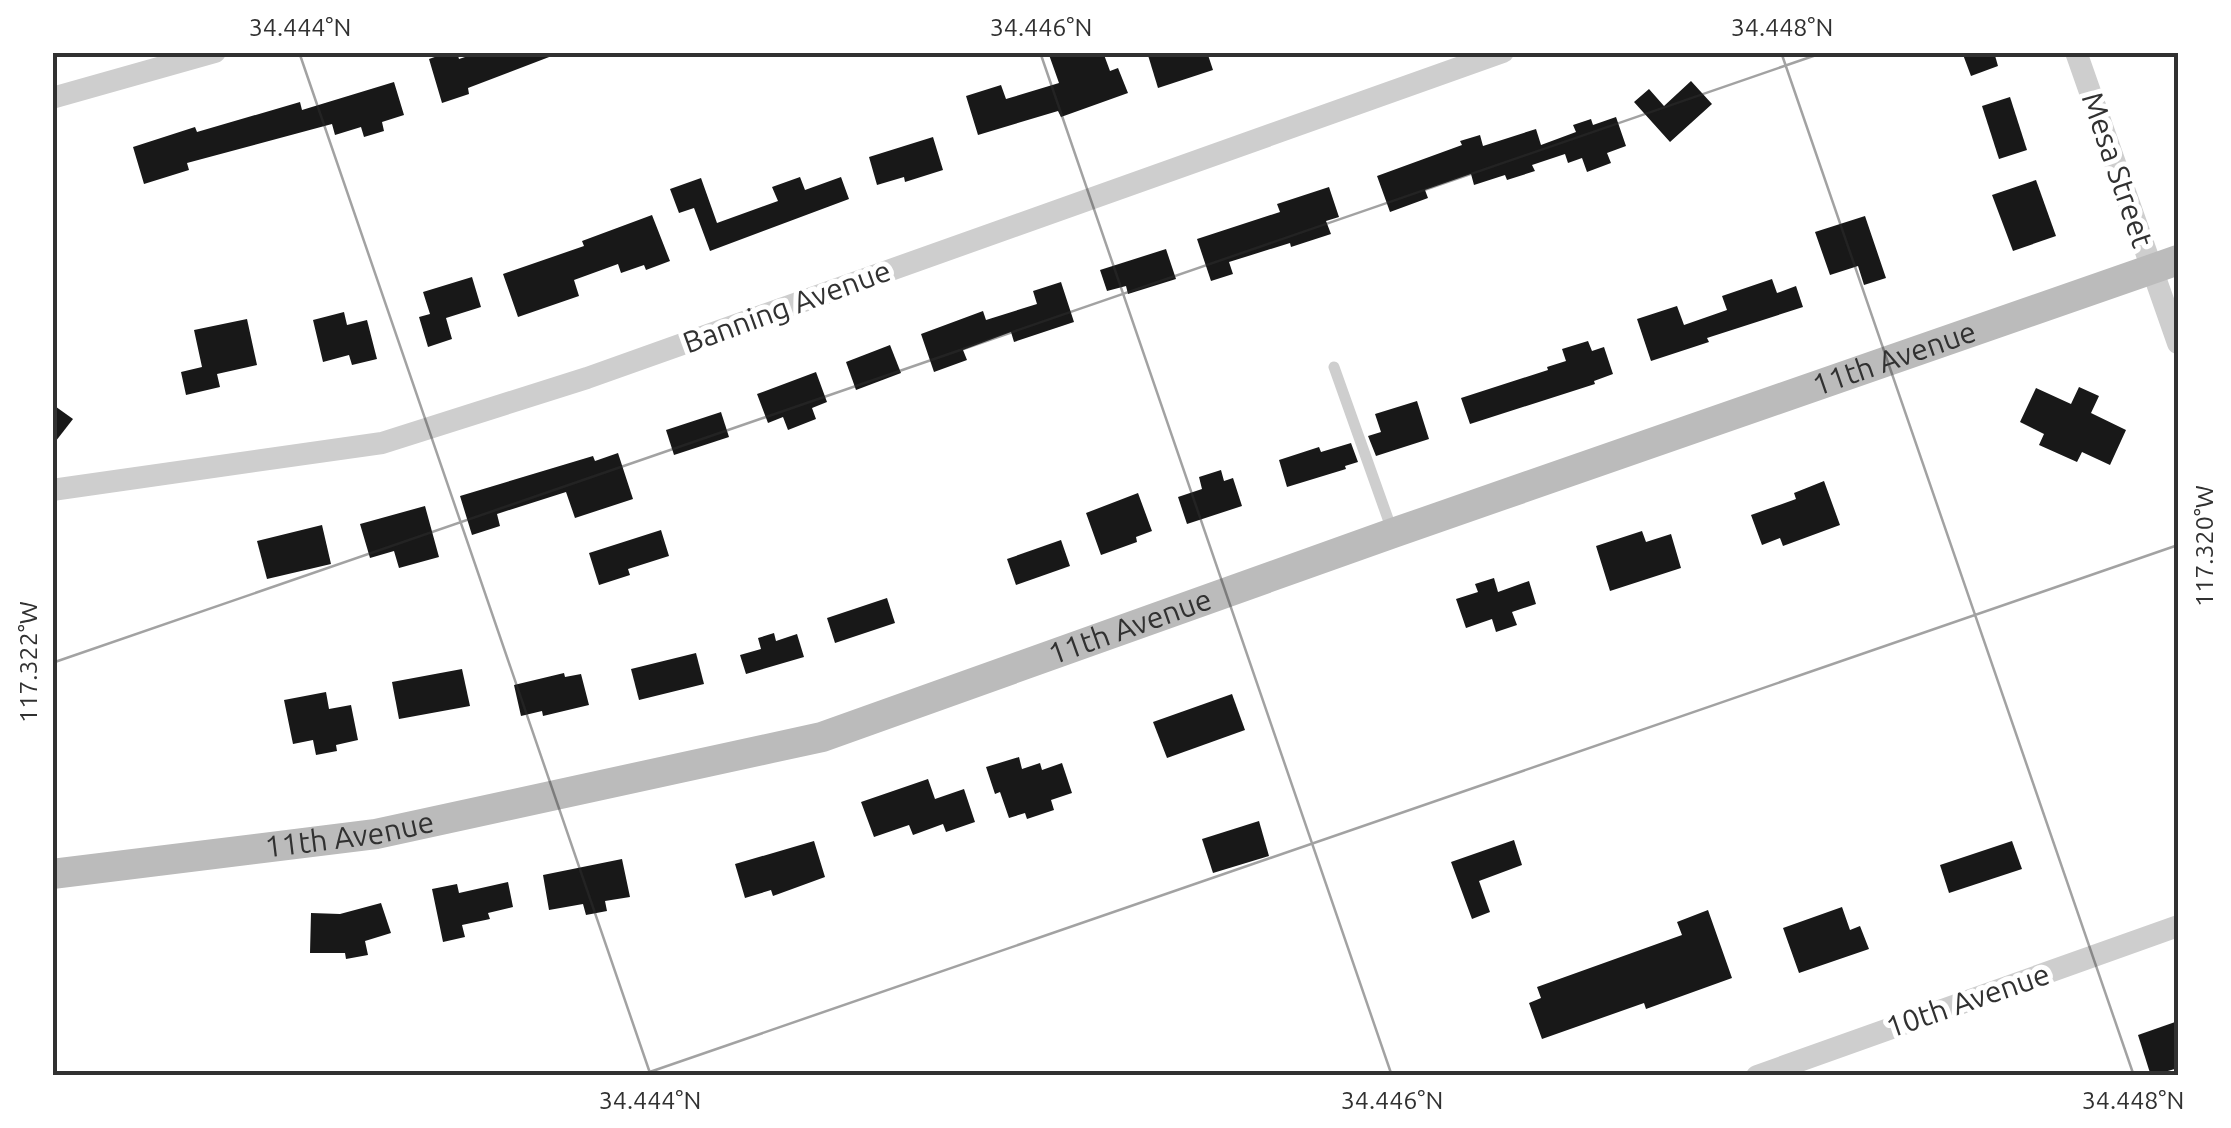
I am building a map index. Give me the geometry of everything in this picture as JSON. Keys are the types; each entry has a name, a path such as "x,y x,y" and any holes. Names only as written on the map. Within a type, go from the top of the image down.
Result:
{"main road":[{"name":"11th Avenue","path":"52,874 376,834 822,738 1393,533 2165,264"}],"street":[{"path":"52,98 215,52"},
{"name":"Banning Avenue","path":"52,490 382,443 588,378 1503,52"},
{"name":"Mesa Street","path":"2076,52 2165,264 2178,343"},
{"name":"10th Avenue","path":"1757,1076 2178,926"}],"lane":[{"path":"1334,367 1393,533"}],"building":[{"path":"457,52 459,59 480,52 557,54 468,88 469,94 442,103 429,59"},
{"path":"1048,52 1103,52 1110,71 1118,68 1128,93 1061,117 1058,111 978,135 966,96 1001,85 1006,99 1059,83"},
{"path":"1147,52 1207,52 1213,70 1158,88"},
{"path":"1962,52 1994,52 1998,66 1971,76"},
{"path":"1691,81 1712,104 1670,142 1634,102 1649,89 1664,106"},
{"path":"394,82 404,115 382,122 384,131 364,137 361,127 335,135 332,124 187,163 189,170 144,184 133,147 195,127 197,132 300,102 302,110"},
{"path":"2010,97 2027,150 1999,159 1982,106"},
{"path":"1616,117 1626,146 1607,153 1611,163 1587,172 1582,158 1568,163 1565,154 1532,165 1535,171 1507,180 1505,175 1474,185 1471,174 1425,190 1428,198 1390,212 1377,176 1480,135 1483,146 1536,129 1541,145 1576,132 1573,125 1591,119 1593,125"},
{"path":"933,137 943,170 905,182 904,177 877,185 869,157"},
{"path":"800,177 805,190 841,177 849,199 710,251 694,208 679,213 670,189 701,178 717,223 778,201 772,187"},
{"path":"2036,180 2056,236 2013,251 1992,195"},
{"path":"1329,187 1339,217 1326,221 1331,234 1229,262 1233,274 1211,281 1197,239 1280,212 1277,204"},
{"path":"652,215 670,261 646,270 644,265 621,273 618,264 574,280 579,296 518,317 503,274 584,246 582,241"},
{"path":"1865,216 1886,278 1864,285 1858,266 1830,275 1815,232"},
{"path":"1166,249 1176,279 1128,294 1126,286 1107,291 1100,270"},
{"path":"472,277 481,307 446,318 452,339 428,347 419,317 430,314 423,292"},
{"path":"1772,279 1777,293 1796,286 1803,307 1651,361 1637,319 1677,306 1684,325 1727,310 1722,296"},
{"path":"1061,282 1074,322 1014,342 1011,332 963,350 967,360 934,372 921,334 983,311 986,320 1037,304 1033,291"},
{"path":"344,312 347,325 367,320 377,359 352,365 349,355 323,362 313,320"},
{"path":"247,319 257,365 217,374 220,387 186,395 181,372 202,367 194,330"},
{"path":"1588,341 1592,351 1604,347 1613,374 1594,381 1595,384 1470,424 1461,398 1548,370 1547,367 1566,361 1562,349"},
{"path":"890,345 901,373 856,390 846,362"},
{"path":"816,372 827,402 812,408 816,419 788,430 783,417 768,423 757,394"},
{"path":"2079,387 2099,396 2091,413 2126,430 2110,465 2082,452 2077,462 2039,445 2044,434 2020,422 2036,388 2071,404"},
{"path":"1417,401 1429,439 1376,456 1368,436 1381,432 1375,414"},
{"path":"52,404 73,419 52,446"},
{"path":"721,412 729,437 674,455 666,430"},
{"path":"1351,443 1358,462 1287,487 1279,460 1319,447 1321,452"},
{"path":"618,453 633,499 575,518 566,492 497,514 500,526 472,535 460,496 593,456 595,461"},
{"path":"1221,470 1224,481 1233,478 1242,506 1187,524 1178,497 1202,489 1199,477"},
{"path":"1824,481 1840,525 1783,546 1780,538 1762,545 1751,515 1796,499 1794,493"},
{"path":"1138,493 1152,531 1136,537 1137,542 1101,555 1086,513"},
{"path":"425,506 439,557 399,568 394,551 370,558 360,524"},
{"path":"322,525 331,564 267,579 257,541"},
{"path":"661,530 669,556 628,569 630,575 599,585 589,553"},
{"path":"1642,531 1646,542 1671,534 1681,568 1610,591 1596,546"},
{"path":"1061,540 1070,566 1016,585 1007,559"},
{"path":"1494,578 1498,592 1529,581 1536,604 1512,612 1517,625 1496,632 1492,619 1466,628 1456,599 1478,592 1475,584"},
{"path":"887,598 895,623 835,643 827,618"},
{"path":"774,633 776,641 797,634 804,657 746,674 740,655 761,649 758,638"},
{"path":"696,653 704,684 639,700 631,669"},
{"path":"462,669 470,706 399,719 392,682"},
{"path":"564,673 565,677 581,674 589,705 543,716 542,711 521,716 514,685"},
{"path":"326,692 329,709 351,705 358,740 336,745 337,751 316,755 313,740 293,744 284,700"},
{"path":"1232,694 1245,730 1167,758 1153,722"},
{"path":"1019,757 1022,769 1040,763 1042,770 1062,763 1072,793 1051,800 1054,810 1027,819 1025,813 1009,818 986,767"},
{"path":"928,779 935,799 964,789 975,822 946,832 943,824 913,835 909,825 874,837 861,802"},
{"path":"1259,821 1269,856 1213,873 1202,839"},
{"path":"1514,840 1522,865 1479,881 1490,912 1472,919 1451,862"},
{"path":"814,841 825,877 773,896 771,890 745,898 735,864"},
{"path":"2012,841 2022,869 1949,893 1940,865"},
{"path":"622,859 630,897 605,901 607,911 586,915 583,904 549,910 543,875"},
{"path":"508,882 513,907 488,913 490,919 462,925 465,937 443,942 432,889 457,884 459,893"},
{"path":"381,903 391,933 365,941 368,955 346,959 345,953 310,953 311,913 340,914"},
{"path":"1842,907 1850,930 1860,926 1869,949 1799,973 1783,928"},
{"path":"1708,910 1732,978 1646,1009 1644,1003 1542,1039 1529,1003 1541,998 1537,987 1682,935 1677,922"},
{"path":"2178,1021 2178,1068 2151,1076 2138,1035"}]}
